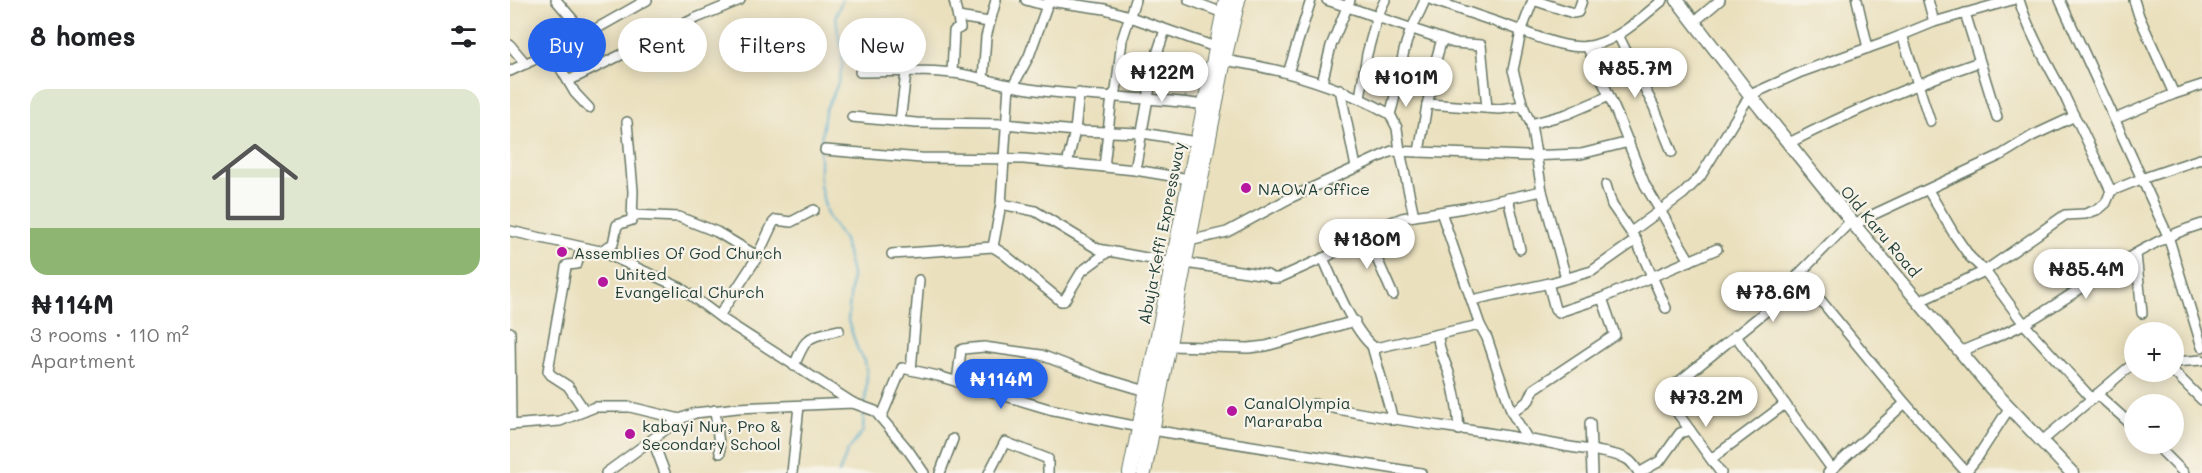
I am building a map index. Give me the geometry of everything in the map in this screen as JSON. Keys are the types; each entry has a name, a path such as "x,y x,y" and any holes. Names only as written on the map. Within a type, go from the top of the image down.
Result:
{"highway":[{"name":"Abuja-Keffi Expressway","path":"1144,473 1146,391 1179,263 1189,241 1224,60 1239,0"},
{"name":"Abuja-Keffi Expressway","path":"1130,473 1168,346 1189,179 1224,6"}],"main road":[{"name":"Old Karu Road","path":"1677,0 1789,144 1918,302 1990,387 2072,473"}],"street":[{"path":"556,0 571,18"},
{"path":"606,21 631,4 647,0"},
{"path":"568,81 740,0"},
{"path":"952,73 954,31 960,28 954,0"},
{"path":"983,79 989,22 996,0"},
{"path":"1026,0 1082,3 1128,16 1215,47"},
{"path":"1104,167 1106,133 1112,96 1116,91 1122,40 1135,0"},
{"path":"1189,0 1224,6"},
{"path":"1287,73 1311,0"},
{"path":"1327,0 1348,3 1377,17 1454,43 1481,45 1487,108"},
{"path":"1360,98 1367,54 1377,17 1385,0"},
{"path":"1390,114 1395,99 1398,73 1425,0"},
{"path":"1432,0 1521,32 1568,45 1587,46 1618,35 1663,0"},
{"path":"1566,278 1542,190 1531,124 1523,106 1513,70 1521,32 1533,0 1573,13 1578,12 1582,0"},
{"path":"1694,22 1720,0"},
{"path":"1857,0 1868,48"},
{"path":"1928,0 1934,22"},
{"path":"1472,300 1592,271 1700,177 1750,95 1801,72 1934,22 1997,2 2012,0"},
{"path":"2019,0 2026,20 2111,191"},
{"path":"2060,0 2168,236 2202,347"},
{"path":"2134,0 2174,94"},
{"path":"993,248 1001,204 1005,124 1011,85 1029,56 1048,2"},
{"path":"1322,83 1331,46 1348,3"},
{"path":"1965,13 1997,117"},
{"path":"958,16 989,22"},
{"path":"1135,170 1155,60 1165,30"},
{"path":"1618,35 1654,107 1672,152"},
{"path":"1902,35 1930,121"},
{"path":"1419,152 1442,39"},
{"path":"510,45 526,64 510,71"},
{"path":"1587,46 1645,185 1690,261"},
{"path":"1224,60 1267,67 1322,83 1360,98 1390,114 1397,128 1414,216"},
{"path":"1789,144 1843,115 1917,83 1979,62"},
{"path":"860,72 906,73 922,70 952,73 1011,85 1204,105"},
{"path":"563,72 589,108"},
{"path":"900,122 906,73"},
{"path":"2115,119 2174,94 2202,85"},
{"path":"1340,89 1356,167"},
{"path":"1067,164 1075,131 1079,93"},
{"path":"1531,124 1567,114 1609,96"},
{"path":"1427,104 1507,109 1523,106"},
{"path":"852,117 900,122 1005,124 1075,131 1143,134 1196,141"},
{"path":"1721,473 1665,397 1665,393 1776,303 1799,274 1853,223 2001,155 2032,136 2073,117"},
{"path":"600,251 613,244 617,225 631,222 633,181 627,122"},
{"path":"1189,241 1227,232 1292,196 1392,152 1538,156 1581,154 1629,142"},
{"path":"825,150 931,158 1004,158 1135,170 1189,179"},
{"path":"1918,302 1985,271 2065,215 2085,214 2099,209 2106,203 2111,191 2141,178 2202,160"},
{"path":"1606,185 1612,205 1633,236 1666,308"},
{"path":"1001,204 1035,211 1094,247 1109,251 1267,274 1272,278 1279,278 1402,218 1542,190"},
{"path":"1928,190 1965,249 1985,271 2024,324 2094,396 2124,419"},
{"path":"1508,198 1520,249"},
{"path":"719,316 757,256 776,220 791,222 814,210"},
{"path":"1441,212 1512,413 1527,438"},
{"path":"632,215 679,217 717,232 757,256"},
{"path":"1960,352 2024,324 2080,287 2168,236 2202,224"},
{"path":"510,231 600,251 681,288 794,366 853,403 875,411 924,473"},
{"path":"1366,234 1393,295"},
{"path":"581,247 577,264 566,267 548,371 568,386 585,411"},
{"path":"892,254 993,248 1005,254 1037,282 1064,301 1082,271 1109,251"},
{"path":"1548,283 1557,312 1602,298 1717,249"},
{"path":"2136,254 2142,313"},
{"path":"1323,258 1347,310 1372,346 1393,420"},
{"path":"1799,274 1965,472 1977,458 2010,407"},
{"path":"911,370 919,280"},
{"path":"1512,413 1529,400 1534,389 1615,334 1602,298"},
{"path":"1168,346 1248,348 1266,346 1355,321"},
{"path":"1372,346 1378,348 1480,325"},
{"path":"794,366 804,341 811,336 839,330"},
{"path":"510,332 510,425 560,421 595,407 630,407 680,419"},
{"path":"1438,335 1438,343 1457,400 1459,430"},
{"path":"1736,335 1830,471 1905,403"},
{"path":"957,382 961,350 984,347 1041,355 1099,377 1146,391"},
{"path":"2184,361 2202,360"},
{"path":"881,418 902,368 1049,409 1145,429 1421,473"},
{"path":"2042,441 2124,371"},
{"path":"2184,382 2202,400"},
{"path":"606,473 653,441 680,419 695,413 853,403"},
{"path":"1314,404 1393,420 1527,438 1590,451 1626,459 1639,473 1660,461 1680,433 1690,430"},
{"path":"1711,459 1785,404"},
{"path":"792,473 799,406"},
{"path":"715,410 720,453"},
{"path":"1590,423 1592,473"},
{"path":"940,473 953,439"},
{"path":"653,441 665,473"},
{"path":"989,473 1005,442 1048,459 1048,473"},
{"path":"2165,454 2184,473"}],"waterway":[{"path":"842,0 836,16 842,49 842,67 837,86 825,111 820,149 820,185 827,215 844,240 852,274 848,321 858,350 865,361 867,374 865,405"},
{"path":"839,473 847,452 863,431 864,411"}],"place":[{"name":"NAOWA office","path":"1246,188"},
{"name":"Assemblies Of God Church","path":"562,252"},
{"name":"United Evangelical Church","path":"603,282"},
{"name":"CanalOlympia Mararaba","path":"1232,411"},
{"name":"kabayi Nur, Pro & Secondary School","path":"630,434"}]}
